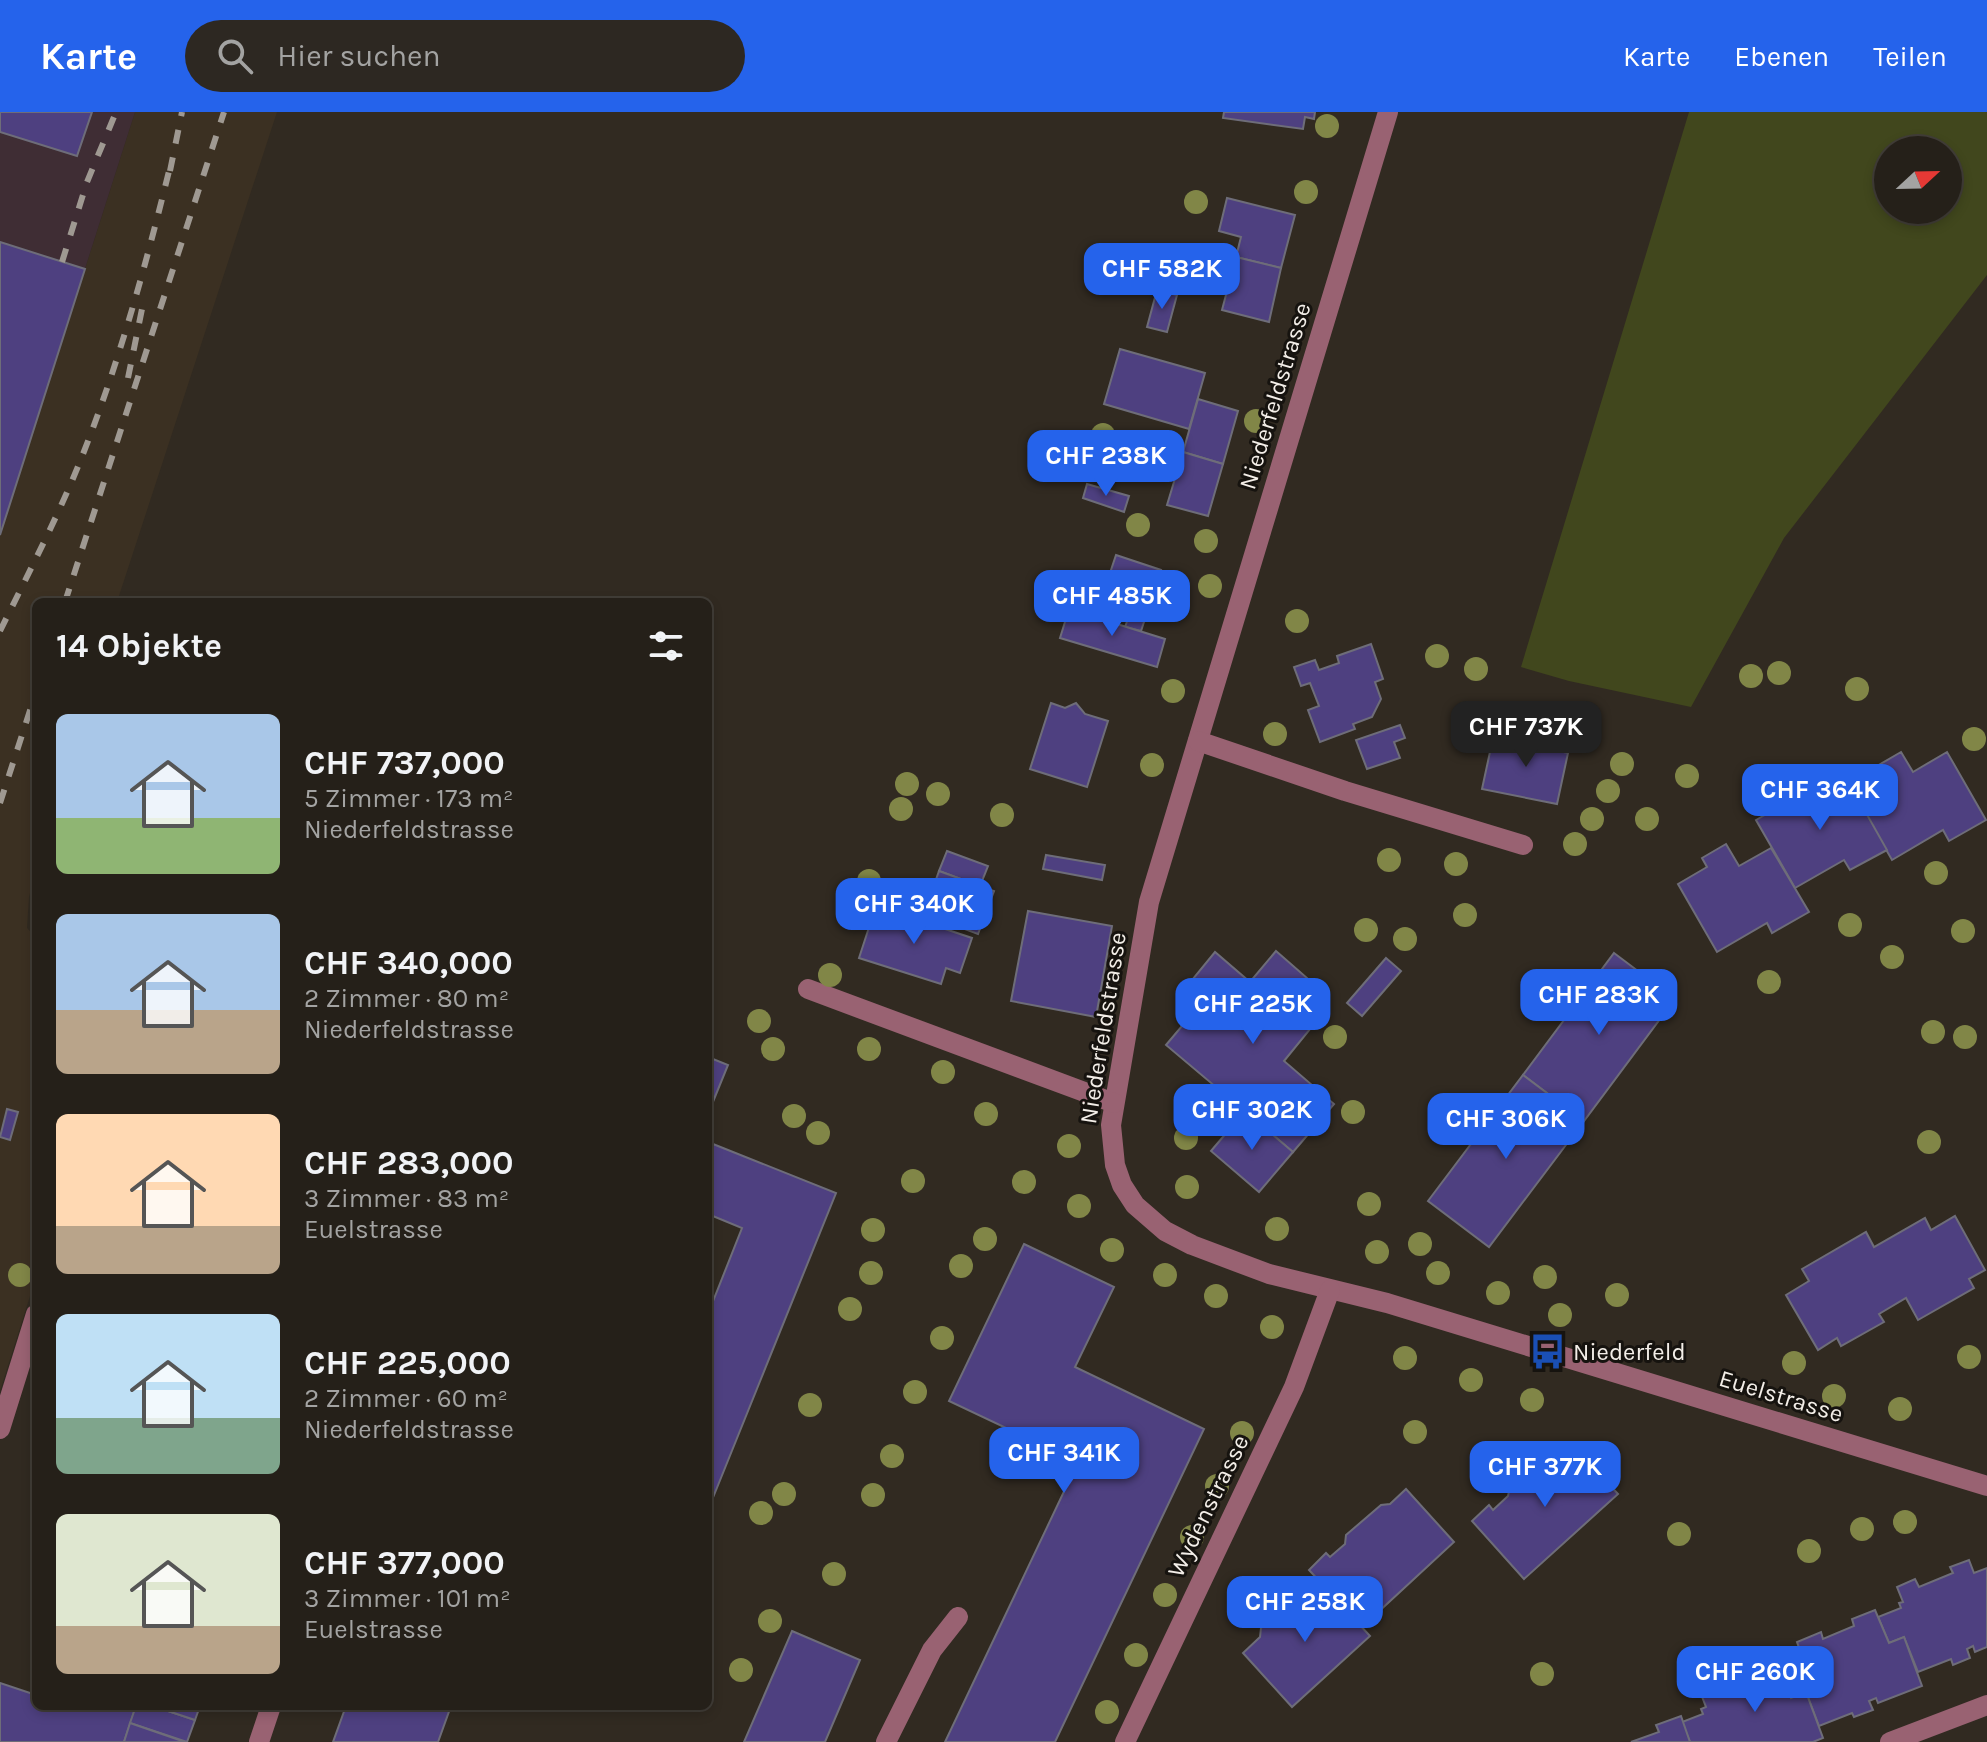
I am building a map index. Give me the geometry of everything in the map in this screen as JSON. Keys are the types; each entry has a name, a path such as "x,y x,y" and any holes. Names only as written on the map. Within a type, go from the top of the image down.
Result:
{"street":[{"name":"Niederfeldstrasse","path":"1330,1290 1269,1274 1177,1239 1135,1205 1122,1185 1111,1146 1114,1103 1149,902 1388,112"},
{"path":"1198,741 1345,791 1523,845"},
{"path":"808,989 1114,1103"},
{"name":"Euelstrasse","path":"1330,1290 1387,1303 1987,1486"},
{"name":"Wydenstrasse","path":"1125,1742 1294,1387 1330,1290"},
{"path":"0,1429 32,1327"},
{"path":"886,1742 932,1650 958,1617"},
{"path":"1890,1742 1987,1705"},
{"path":"259,1742 270,1710"}],"shaded area":[{"path":"0,112 135,112 0,535"},
{"path":"135,112 277,112 118,598 32,598 32,886 27,928 32,933 32,1290 0,1391 0,535"}],"green space":[{"path":"1689,112 1987,112 1987,275 1784,538 1691,707 1569,681 1521,667"}],"building":[{"path":"0,112 92,112 77,156 0,132"},
{"path":"1224,112 1315,112 1314,119 1305,117 1303,129 1223,118"},
{"path":"1227,198 1295,215 1281,268 1236,257 1241,237 1219,231"},
{"path":"0,242 85,269 0,535"},
{"path":"1236,257 1281,268 1269,322 1222,310"},
{"path":"1157,290 1177,295 1167,332 1147,327"},
{"path":"1120,349 1205,373 1189,429 1104,404"},
{"path":"1198,399 1238,411 1223,464 1183,452"},
{"path":"1183,452 1223,464 1208,516 1167,505"},
{"path":"1087,484 1129,496 1124,512 1083,498"},
{"path":"1116,555 1161,570 1141,631 1125,627 1129,616 1099,606"},
{"path":"1069,609 1165,639 1157,667 1060,638"},
{"path":"1371,644 1383,679 1375,682 1381,699 1372,717 1353,724 1355,729 1320,742 1308,710 1319,706 1310,683 1301,686 1294,667 1315,660 1319,670 1339,663 1337,656"},
{"path":"1051,703 1065,708 1076,703 1085,714 1108,721 1087,787 1030,769"},
{"path":"1400,725 1405,738 1394,742 1400,758 1367,769 1356,740"},
{"path":"1535,735 1545,740 1550,749 1568,753 1557,804 1482,789 1493,738 1515,742 1522,736"},
{"path":"1901,752 1913,772 1947,752 1986,820 1949,841 1943,830 1892,860 1853,792 1882,774 1877,766"},
{"path":"1803,781 1814,801 1848,781 1887,850 1850,870 1844,860 1795,888 1756,820 1786,803 1780,793"},
{"path":"1726,844 1739,866 1771,848 1809,912 1772,933 1767,923 1717,952 1678,884 1707,867 1702,858"},
{"path":"947,851 988,866 980,886 939,871"},
{"path":"1046,855 1105,865 1102,880 1043,869"},
{"path":"939,871 994,891 978,934 951,924 955,915 927,905"},
{"path":"876,906 972,938 960,973 946,968 941,984 859,958"},
{"path":"1028,911 1112,926 1096,1017 1011,1001"},
{"path":"1276,951 1307,978 1284,1005 1311,1028 1284,1061 1334,1104 1293,1152 1166,1045 1209,994 1192,980 1215,952 1250,982"},
{"path":"1614,953 1675,999 1584,1121 1523,1075"},
{"path":"1386,958 1401,971 1362,1016 1347,1003"},
{"path":"712,1059 728,1065 712,1104"},
{"path":"1523,1075 1584,1121 1489,1247 1428,1201"},
{"path":"7,1109 18,1112 10,1140 0,1137"},
{"path":"1245,1111 1293,1152 1259,1192 1211,1151"},
{"path":"712,1144 836,1193 712,1500 712,1304 742,1228 712,1216"},
{"path":"1955,1216 1985,1270 1969,1279 1974,1288 1918,1320 1906,1298 1879,1314 1884,1322 1841,1346 1837,1338 1818,1350 1786,1295 1809,1281 1802,1269 1866,1232 1874,1247 1925,1218 1931,1230"},
{"path":"1024,1244 1114,1287 1075,1367 1204,1429 1055,1742 945,1742 1078,1462 949,1401"},
{"path":"1571,1443 1618,1494 1524,1579 1472,1521 1489,1505 1493,1510 1508,1496 1510,1487 1543,1457 1554,1458"},
{"path":"1406,1489 1454,1542 1362,1627 1309,1570 1326,1553 1330,1557 1345,1544 1346,1535 1381,1505 1390,1504"},
{"path":"1969,1560 1974,1573 1987,1568 1987,1647 1975,1652 1973,1646 1967,1649 1970,1658 1953,1665 1951,1659 1918,1672 1904,1637 1889,1643 1878,1617 1901,1608 1899,1603 1903,1602 1897,1587 1915,1579 1919,1587 1953,1573 1950,1567"},
{"path":"1321,1583 1370,1636 1292,1707 1243,1653 1260,1637 1261,1628 1295,1597 1306,1597"},
{"path":"1875,1610 1889,1643 1904,1637 1922,1686 1878,1703 1876,1698 1869,1701 1873,1710 1854,1717 1852,1713 1819,1726 1806,1692 1791,1698 1781,1670 1804,1662 1797,1642 1821,1632 1823,1639 1854,1626 1852,1619"},
{"path":"792,1631 860,1660 825,1742 744,1742"},
{"path":"1778,1663 1791,1698 1806,1692 1823,1738 1813,1742 1690,1742 1682,1722 1703,1714 1701,1709 1706,1707 1701,1694 1720,1686 1721,1693 1756,1679 1754,1672"},
{"path":"0,1683 32,1694 32,1710 135,1710 124,1742 0,1742"},
{"path":"135,1710 165,1710 195,1720 187,1742 130,1723"},
{"path":"165,1710 199,1710 195,1720"},
{"path":"345,1710 450,1710 438,1742 333,1742"},
{"path":"1681,1716 1690,1742 1631,1742 1659,1732 1656,1725"},
{"path":"130,1723 185,1742 124,1742"}],"railway":[{"path":"62,262 87,182 116,112"},
{"path":"170,171 182,112"},
{"path":"66,598 224,112"},
{"path":"0,631 64,499 96,419 132,310 171,163"},
{"path":"128,378 143,304"},
{"path":"0,803 32,704"}],"place":[{"name":"Niederfeld","path":"1547,1352"}]}
